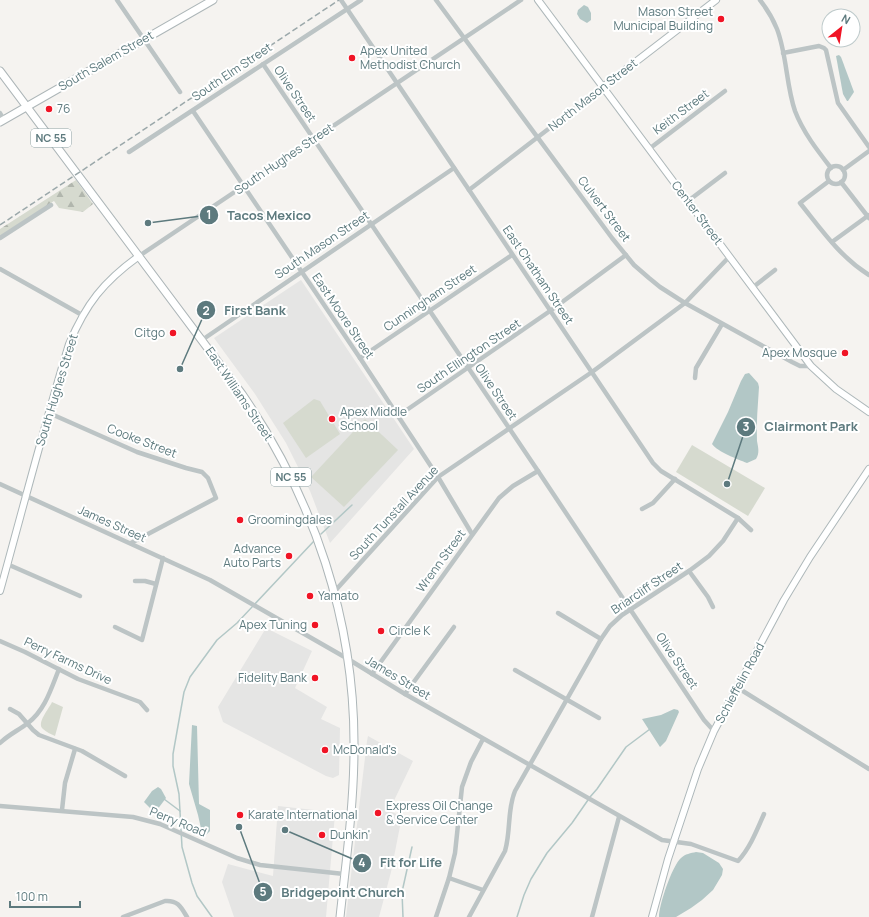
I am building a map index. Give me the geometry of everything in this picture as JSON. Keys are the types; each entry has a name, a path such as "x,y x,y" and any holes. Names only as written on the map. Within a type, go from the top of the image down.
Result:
{"main road":[{"name":"South Salem Street","path":"1,118 27,107 213,0"},
{"name":"NC 55","path":"0,71 27,107"},
{"name":"East Williams Street","path":"27,107 256,413 289,473 317,536 342,624 348,659 354,715 354,766 351,812 340,917"}],"street":[{"path":"117,0 180,92"},
{"name":"East Chatham Street","path":"340,0 653,463 661,471 738,518 751,530"},
{"name":"South Elm Street","path":"129,152 346,8 361,0"},
{"name":"Culvert Street","path":"436,0 626,255 653,282 685,303 792,362 800,366 811,366"},
{"name":"South Hughes Street","path":"0,591 25,502 25,495 69,344 82,315 103,286 125,266 139,256 521,0"},
{"name":"Center Street","path":"538,0 811,366 836,389 869,412"},
{"name":"North Mason Street","path":"469,190 716,0"},
{"path":"760,0 776,27 783,53 792,103 799,121 809,139 832,168"},
{"path":"783,53 819,46 826,50 838,103 869,147"},
{"name":"Olive Street","path":"263,64 704,720 714,731"},
{"name":"Keith Street","path":"649,150 725,91"},
{"name":"East Moore Street","path":"192,111 360,358 438,477 472,534"},
{"path":"843,170 869,151"},
{"path":"829,181 827,174 832,168 839,167 843,170"},
{"name":"South Mason Street","path":"202,340 454,168"},
{"path":"841,182 844,175 843,170"},
{"path":"688,200 725,172"},
{"path":"829,181 834,183 841,182"},
{"path":"829,181 800,203 832,242 852,263 869,275"},
{"path":"832,242 868,217 841,182"},
{"path":"0,238 51,205"},
{"name":"Cunningham Street","path":"360,358 512,255"},
{"name":"South Ellington Street","path":"398,416 550,311 626,255"},
{"name":"South Tunstall Avenue","path":"334,592 438,477 592,372 685,303 729,257"},
{"path":"752,288 775,270"},
{"path":"1,271 82,315"},
{"path":"695,378 696,368 722,324"},
{"name":"Cooke Street","path":"49,413 137,452 202,472 208,478 216,498 131,543"},
{"name":"Schieffelin Road","path":"652,917 662,878 698,769 714,731 784,600 810,557 869,469"},
{"name":"Wrenn Street","path":"372,674 472,534 506,492 538,471"},
{"path":"642,509 654,503 675,479"},
{"name":"James Street","path":"0,484 210,580 483,739 662,840 691,844 738,861 751,842 764,814"},
{"name":"Briarcliff Street","path":"469,917 505,851 512,799 529,765 601,639 610,626 630,609 689,571 714,552 723,542 738,518"},
{"path":"115,627 142,640 163,558"},
{"path":"7,564 80,596"},
{"path":"689,571 708,597 713,607"},
{"path":"135,581 145,581 156,584"},
{"path":"558,613 601,639"},
{"path":"405,694 454,627"},
{"name":"Perry Farms Drive","path":"0,641 89,684 140,702 146,710"},
{"path":"0,743 39,712 59,670"},
{"path":"515,670 599,718"},
{"path":"738,688 869,768"},
{"path":"10,709 19,714 40,735 89,754 125,776"},
{"path":"436,917 449,878 455,853 462,787 471,762 483,739"},
{"path":"62,810 65,783 76,749"},
{"name":"Perry Road","path":"0,806 62,810 150,820 237,858 260,865 344,874"},
{"path":"592,917 619,817"},
{"path":"449,878 483,890"},
{"path":"124,917 171,900 178,903 186,917"}],"shaded area":[{"path":"584,5 588,7 591,13 591,20 587,23 580,19 577,14 578,10"},
{"path":"839,55 854,92 848,101 843,94 836,56"},
{"name":"Apex Middle School","path":"301,280 414,449 330,543 310,491 286,443 255,394 214,338"},
{"path":"749,373 758,383 759,387 757,428 758,452 756,459 747,463 723,452 712,444 741,381 745,374"},
{"path":"266,628 312,651 295,688 327,707 321,719 340,728 339,775 333,778 326,776 223,722 218,707"},
{"path":"674,709 678,710 679,712 666,741 660,747 642,719 661,715"},
{"path":"192,725 197,726 199,804 210,810 210,831 206,835 202,833 189,784"},
{"path":"368,736 413,761 389,811 402,816 391,872 379,917 346,917 367,741"},
{"path":"158,787 161,789 166,798 157,810 152,810 144,802 152,791"},
{"path":"278,806 332,812 335,814 326,917 234,917 222,882 228,864 273,876"},
{"path":"696,852 703,853 719,863 723,869 722,875 713,890 691,908 676,917 659,917 661,904 677,862 684,856"}],"green space":[{"path":"76,180 93,204 83,212 59,208 54,201 0,236 0,229"},
{"path":"314,399 320,401 340,434 306,458 283,423"},
{"path":"365,419 398,450 344,507 311,477"},
{"path":"692,445 765,488 748,516 676,472"},
{"path":"52,702 63,707 55,736 43,729 41,726 42,720"}],"waterway":[{"path":"321,534 352,505"},
{"path":"212,917 197,896 182,847 179,794 173,766 173,754 184,692 190,677 217,640 237,623 314,541"},
{"path":"590,797 626,747 650,729"},
{"path":"164,799 180,811"},
{"path":"517,917 531,879 547,853 572,823 588,800"},
{"path":"403,917 402,892 412,847"}],"railway":[{"path":"0,225 339,0"}],"place":[{"name":"Mason Street Municipal Building","path":"721,19"},
{"name":"Apex United Methodist Church","path":"352,58"},
{"name":"76","path":"49,109"},
{"name":"Tacos Mexico","path":"148,223"},
{"name":"Citgo","path":"173,333"},
{"name":"Apex Mosque","path":"845,353"},
{"name":"First Bank","path":"180,369"},
{"name":"Apex Middle School","path":"332,419"},
{"name":"Clairmont Park","path":"727,484"},
{"name":"Groomingdales","path":"240,520"},
{"name":"Advance Auto Parts","path":"289,556"},
{"name":"Yamato","path":"310,596"},
{"name":"Apex Tuning","path":"315,625"},
{"name":"Circle K","path":"381,631"},
{"name":"Fidelity Bank","path":"315,678"},
{"name":"McDonald's","path":"325,750"},
{"name":"Express Oil Change & Service Center","path":"378,813"},
{"name":"Karate International","path":"240,815"},
{"name":"Bridgepoint Church","path":"239,827"},
{"name":"Fit for Life","path":"285,830"},
{"name":"Dunkin'","path":"322,835"}]}
